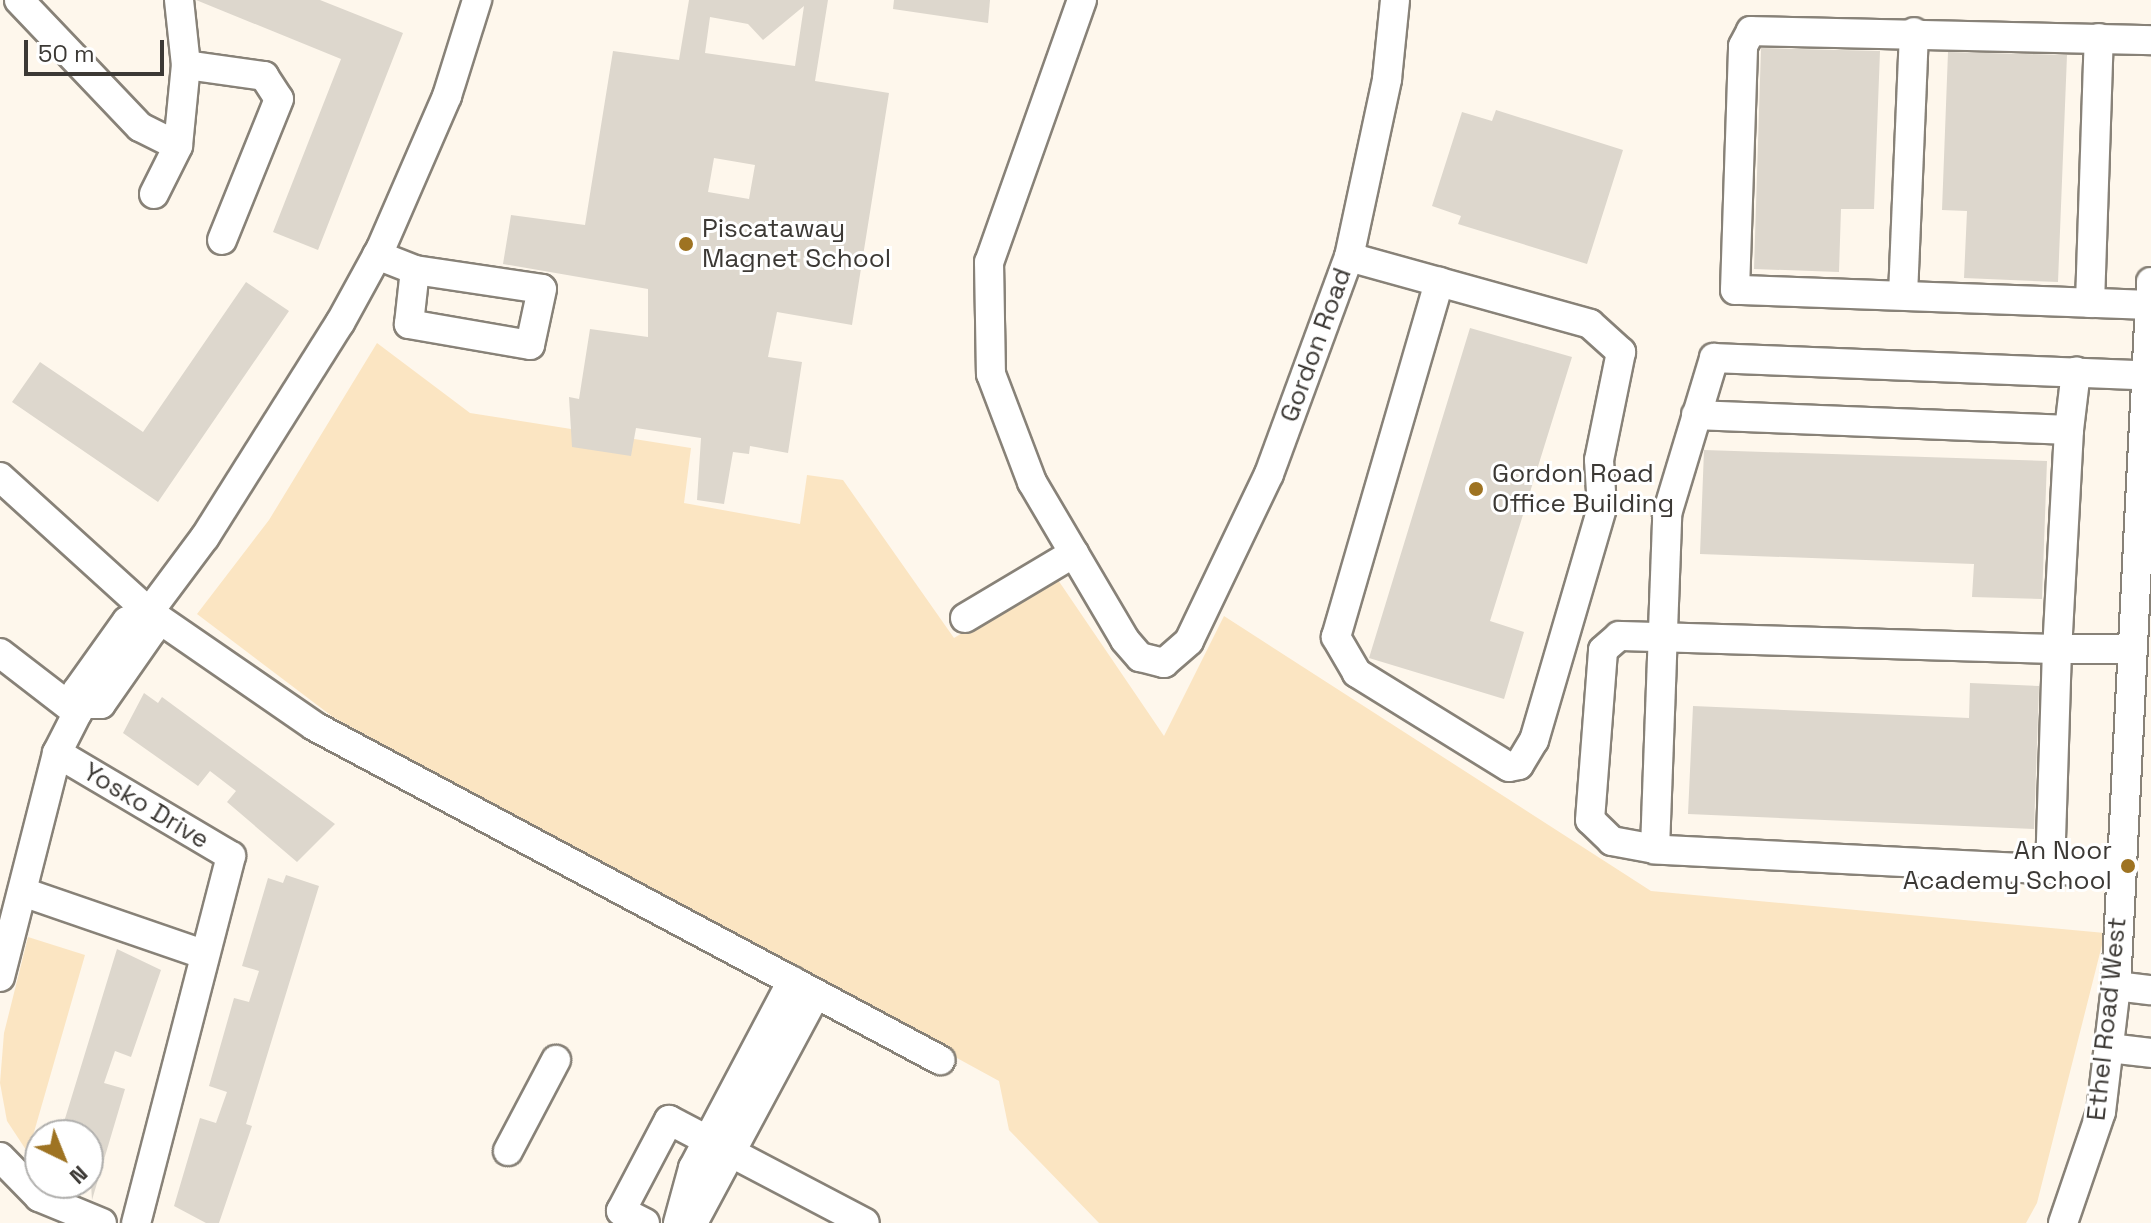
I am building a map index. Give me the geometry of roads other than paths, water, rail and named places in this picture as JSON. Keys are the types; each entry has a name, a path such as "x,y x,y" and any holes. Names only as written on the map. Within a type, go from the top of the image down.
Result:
{"street":[{"path":"19,0 140,127 178,146"},
{"path":"154,194 178,146 186,65 179,0"},
{"path":"1,651 80,708 101,704 152,631 149,612 205,537 377,255 447,96 477,0"},
{"path":"965,618 1074,553 1004,422 991,374 988,312 989,262 1082,0"},
{"name":"Gordon Road","path":"1074,553 1125,640 1140,657 1164,663 1189,641 1269,474 1349,257 1387,79 1395,0"},
{"path":"2150,293 2090,303 1735,290 1743,46 1751,31 1769,27 2151,40"},
{"path":"1903,295 1914,32"},
{"path":"2090,303 2099,38"},
{"path":"186,65 264,76 279,99 222,240"},
{"path":"377,255 415,270 542,289 530,345 409,324 415,270"},
{"path":"1349,257 1439,282 1590,324 1621,352 1599,460 1602,508 1534,740 1519,765 1509,767 1357,673 1336,637 1439,282"},
{"name":"Ethel Road West","path":"2063,1223 2101,1112 2116,986 2121,873 2140,737 2133,649 2145,528 2150,293"},
{"path":"1655,849 1667,514 1714,358 2146,375"},
{"path":"2050,869 2057,649 2069,430 2076,371"},
{"path":"1696,415 2069,430"},
{"path":"0,477 149,612 314,726 940,1060"},
{"path":"2121,873 1655,849 1612,841 1590,820 1603,650 1619,636 1662,641 2133,649"},
{"name":"Yosko Drive","path":"0,977 57,753 80,708"},
{"name":"Yosko Drive","path":"57,753 231,856 203,954 136,1223"},
{"path":"23,892 203,954"},
{"path":"2116,986 2151,990"},
{"path":"678,1223 708,1140 804,987"},
{"path":"693,1223 733,1153 804,987"},
{"path":"2109,1048 2151,1053"},
{"path":"508,1151 556,1060"},
{"path":"645,1223 621,1211 669,1120 865,1223"},
{"path":"0,1157 39,1197 102,1223"}],"place":[{"name":"Piscataway Magnet School","path":"686,244"},
{"name":"Gordon Road Office Building","path":"1476,489"},
{"name":"An Noor Academy School","path":"2128,866"}]}
